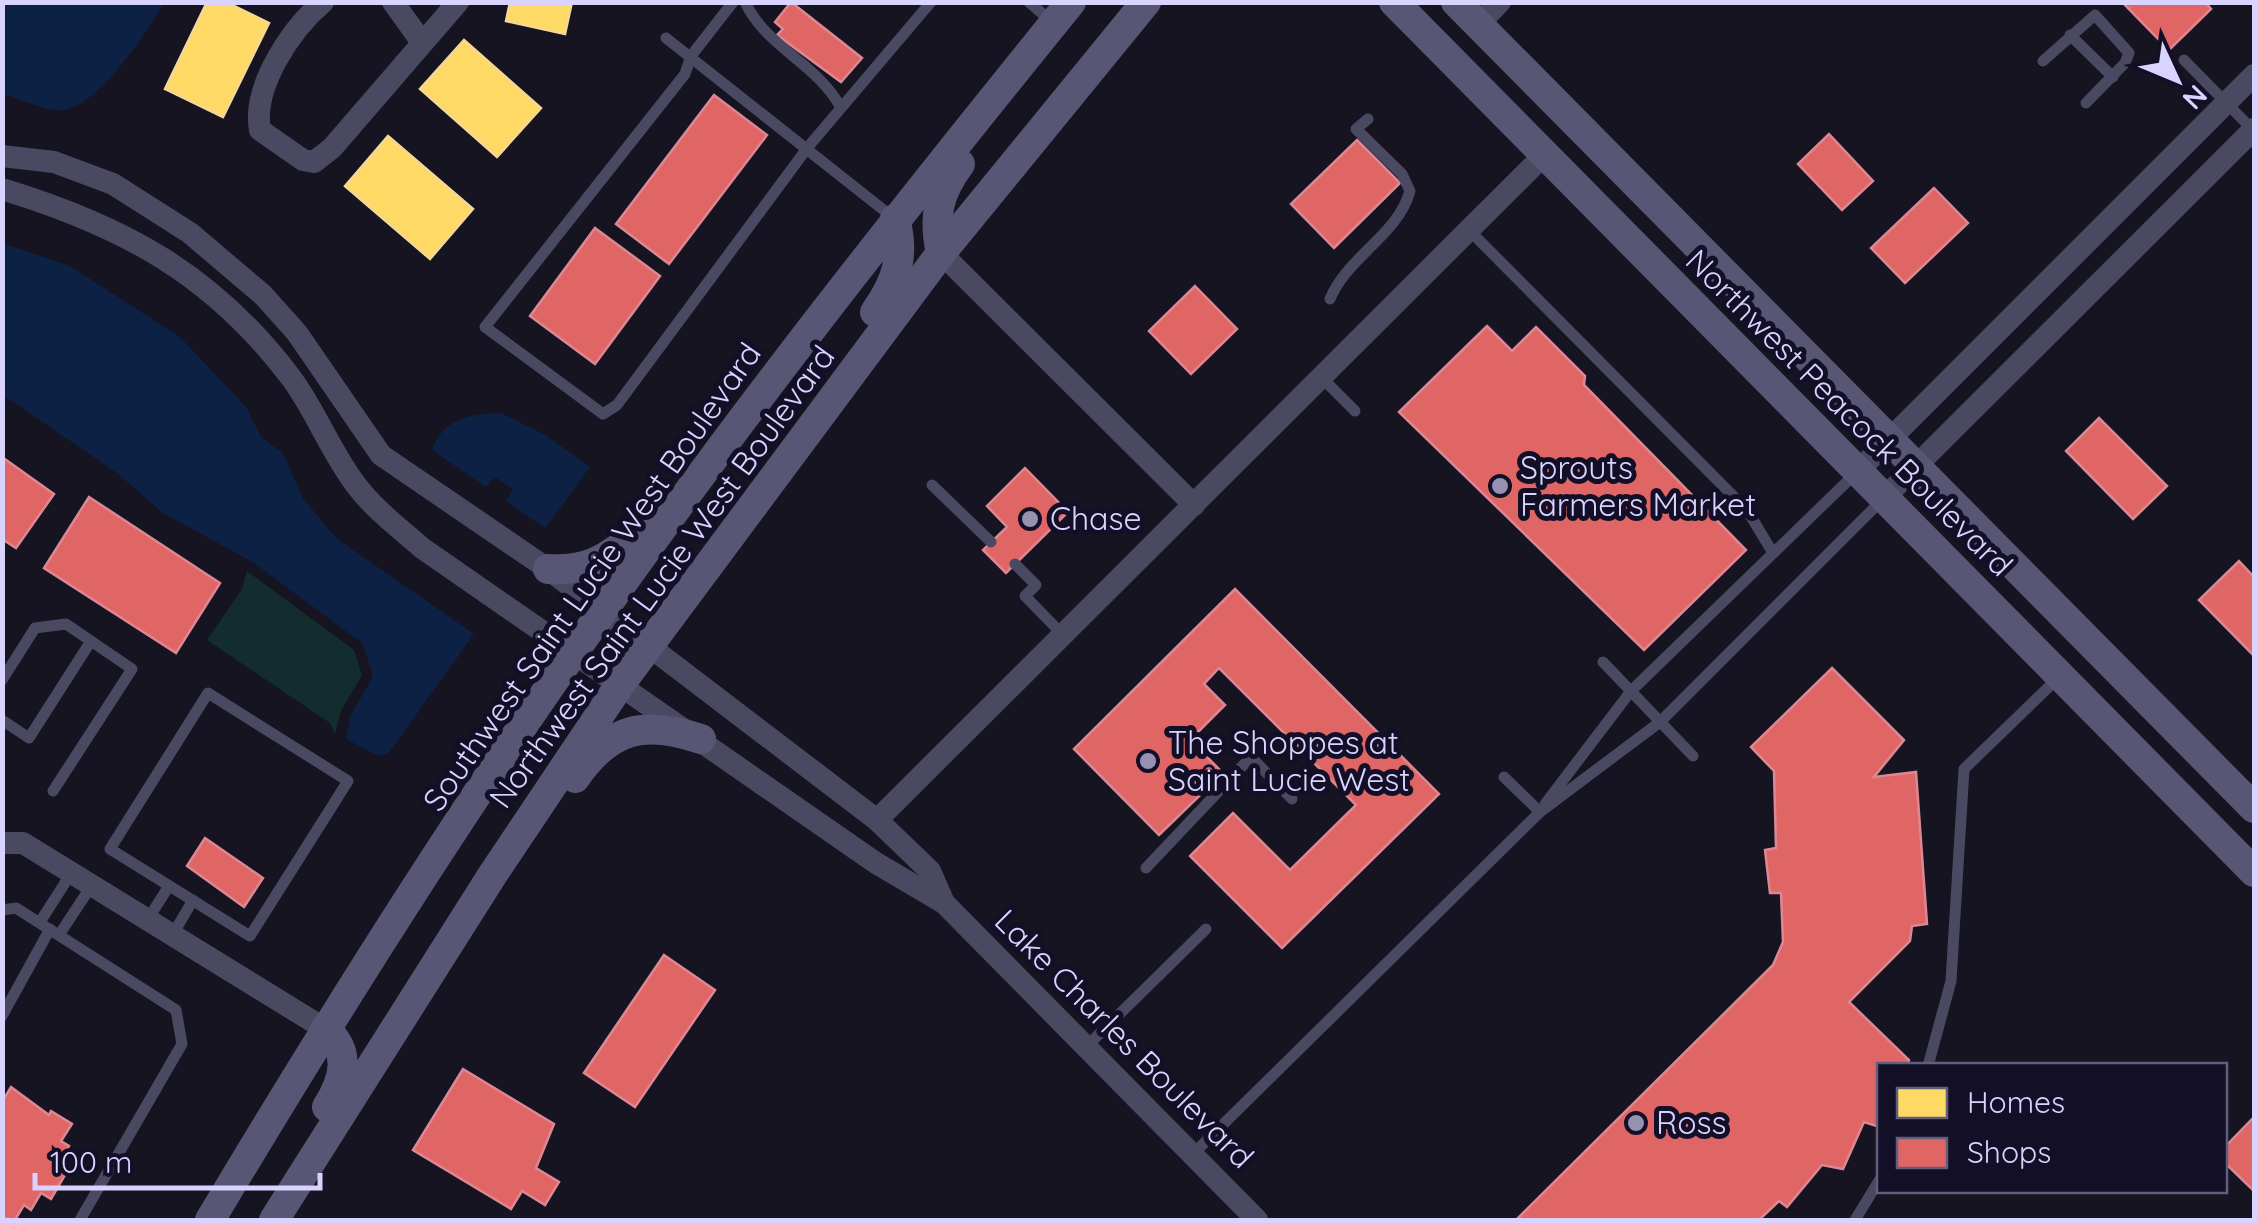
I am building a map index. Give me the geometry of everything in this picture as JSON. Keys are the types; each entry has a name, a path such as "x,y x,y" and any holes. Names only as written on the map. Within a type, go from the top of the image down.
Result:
{"main road":[{"path":"941,254 934,224 942,191 1090,2"},
{"name":"Northwest Saint Lucie West Boulevard","path":"274,1220 621,683 941,254 1146,2"},
{"name":"Northwest Peacock Boulevard","path":"1394,2 2254,872"},
{"name":"Northwest Peacock Boulevard","path":"1456,2 2254,808"},
{"name":"Southwest Saint Lucie West Boulevard","path":"210,1220 325,1028 603,610 895,218 1062,13"},
{"path":"714,558 717,526 896,278 901,254 895,218"},
{"path":"548,570 578,571 603,561 677,511"},
{"path":"474,905 515,866 583,767 604,747 644,726 670,728 700,739"},
{"path":"257,1220 339,1088 343,1057 335,1037 325,1028"}],"street":[{"path":"322,2 303,19 271,73 258,117 260,130 303,160 314,162 332,148 421,40 458,2"},
{"path":"393,2 421,40"},
{"path":"1478,26 1500,2"},
{"path":"1856,472 2254,75"},
{"path":"1883,499 2254,130"},
{"path":"877,820 1544,155"},
{"path":"2,156 54,162 113,184 190,234 263,295 298,333 381,455 603,610 877,820 930,871 944,904"},
{"path":"2,190 114,228 176,265 261,343 293,382 355,484 389,520 876,864 944,904"},
{"path":"941,254 1194,506"},
{"path":"2074,256 2101,284"},
{"path":"2,843 24,843 325,1028"},
{"name":"Lake Charles Boulevard","path":"944,904 1088,1045 1257,1220"}],"lane":[{"path":"733,2 691,56 685,74 485,328 603,414 616,405 840,106 930,2"},
{"path":"745,2 759,30 826,82 840,106"},
{"path":"1028,2 1062,13"},
{"path":"2043,61 2094,15 2110,28 2128,53 2113,76 2086,103"},
{"path":"2070,35 2113,76"},
{"path":"666,38 895,218"},
{"path":"2184,60 2254,130"},
{"path":"1330,300 1338,279 1405,209 1410,191 1402,174 1356,129 1368,118"},
{"path":"1469,230 1747,510 1775,551"},
{"path":"1322,378 1355,411"},
{"path":"1540,812 1631,691 1856,472"},
{"path":"932,485 992,542"},
{"path":"1192,1155 1540,812 1660,722 1883,499"},
{"path":"1015,564 1036,585 1025,596 1063,635"},
{"path":"2,680 35,628 66,624 132,669 53,791"},
{"path":"2,720 29,738 91,641"},
{"path":"1603,662 1693,756"},
{"path":"1929,1063 1951,981 1964,769 2060,676"},
{"path":"208,693 348,782 250,936 194,900 110,848 208,693"},
{"path":"1146,868 1251,757 1292,799"},
{"path":"1504,777 1540,812"},
{"path":"2,1016 82,878"},
{"path":"50,929 82,878"},
{"path":"148,919 169,886"},
{"path":"172,934 194,900"},
{"path":"2,910 16,908 176,1010 182,1044 80,1220"},
{"path":"1088,1045 1206,929"},
{"path":"1855,1220 1877,1184"}],"green space":[{"path":"247,571 354,650 362,675 341,711 335,734 330,723 207,640 242,589"}],"water":[{"path":"2,3 163,3 147,31 106,82 76,106 56,110 3,94"},
{"path":"2,243 70,266 180,337 246,407 262,438 283,453 302,497 336,538 474,634 388,754 376,755 346,739 350,716 373,677 363,644 254,563 163,513 117,473 3,395"},
{"path":"501,413 547,436 590,467 545,528 506,501 513,489 495,477 486,487 432,450 451,424"}],"building: Homes":[{"path":"207,2 226,2 269,23 223,117 165,89"},
{"path":"510,2 572,2 565,34 506,21"},
{"path":"464,40 541,108 497,157 420,89"},
{"path":"388,136 473,209 430,259 345,186"}],"building: Shops":[{"path":"791,2 862,58 841,82 777,35 783,29 775,22"},
{"path":"2122,2 2205,2 2211,9 2169,50"},
{"path":"714,95 767,135 669,264 616,224"},
{"path":"1829,134 1873,181 1842,210 1798,164"},
{"path":"1357,140 1400,183 1334,248 1291,204"},
{"path":"1934,188 1968,223 1905,283 1871,248"},
{"path":"595,228 660,276 595,364 530,316"},
{"path":"1195,286 1237,329 1191,374 1149,331"},
{"path":"1487,326 1512,351 1536,327 1585,376 1584,385 1746,550 1644,650 1399,412"},
{"path":"2099,418 2167,486 2133,519 2066,451"},
{"path":"2,457 54,494 16,548 2,539"},
{"name":"Chase","path":"1025,468 1068,512 1006,573 983,550 1007,527 987,506"},
{"path":"89,497 220,583 176,653 44,568"},
{"path":"2239,561 2254,577 2254,656 2199,600"},
{"name":"The Shoppes at Saint Lucie West","path":"1235,589 1439,794 1282,948 1190,856 1233,813 1290,870 1356,805 1219,668 1204,684 1225,705 1190,740 1223,773 1159,835 1074,749"},
{"path":"1832,668 1904,740 1874,777 1916,772 1927,924 1912,926 1910,941 1849,1002 1909,1060 1877,1063 1877,1126 1864,1122 1843,1169 1822,1165 1787,1207 1779,1201 1759,1220 1516,1220 1773,965 1783,942 1781,893 1770,893 1765,850 1776,848 1774,771 1751,747"},
{"path":"205,838 263,878 244,907 187,866"},
{"path":"664,955 715,990 635,1107 584,1073"},
{"path":"463,1069 554,1124 536,1168 559,1182 545,1205 522,1191 511,1209 413,1150"},
{"path":"11,1087 49,1115 51,1111 72,1124 61,1141 69,1146 59,1163 69,1168 51,1199 41,1193 31,1210 24,1205 15,1220 2,1218 2,1102"},
{"path":"2254,1117 2254,1191 2227,1165 2227,1145"}],"place":[{"name":"Sprouts Farmers Market","path":"1500,486"},
{"name":"Chase","path":"1030,519"},
{"name":"The Shoppes at Saint Lucie West","path":"1148,761"},
{"name":"Ross","path":"1636,1123"}]}
